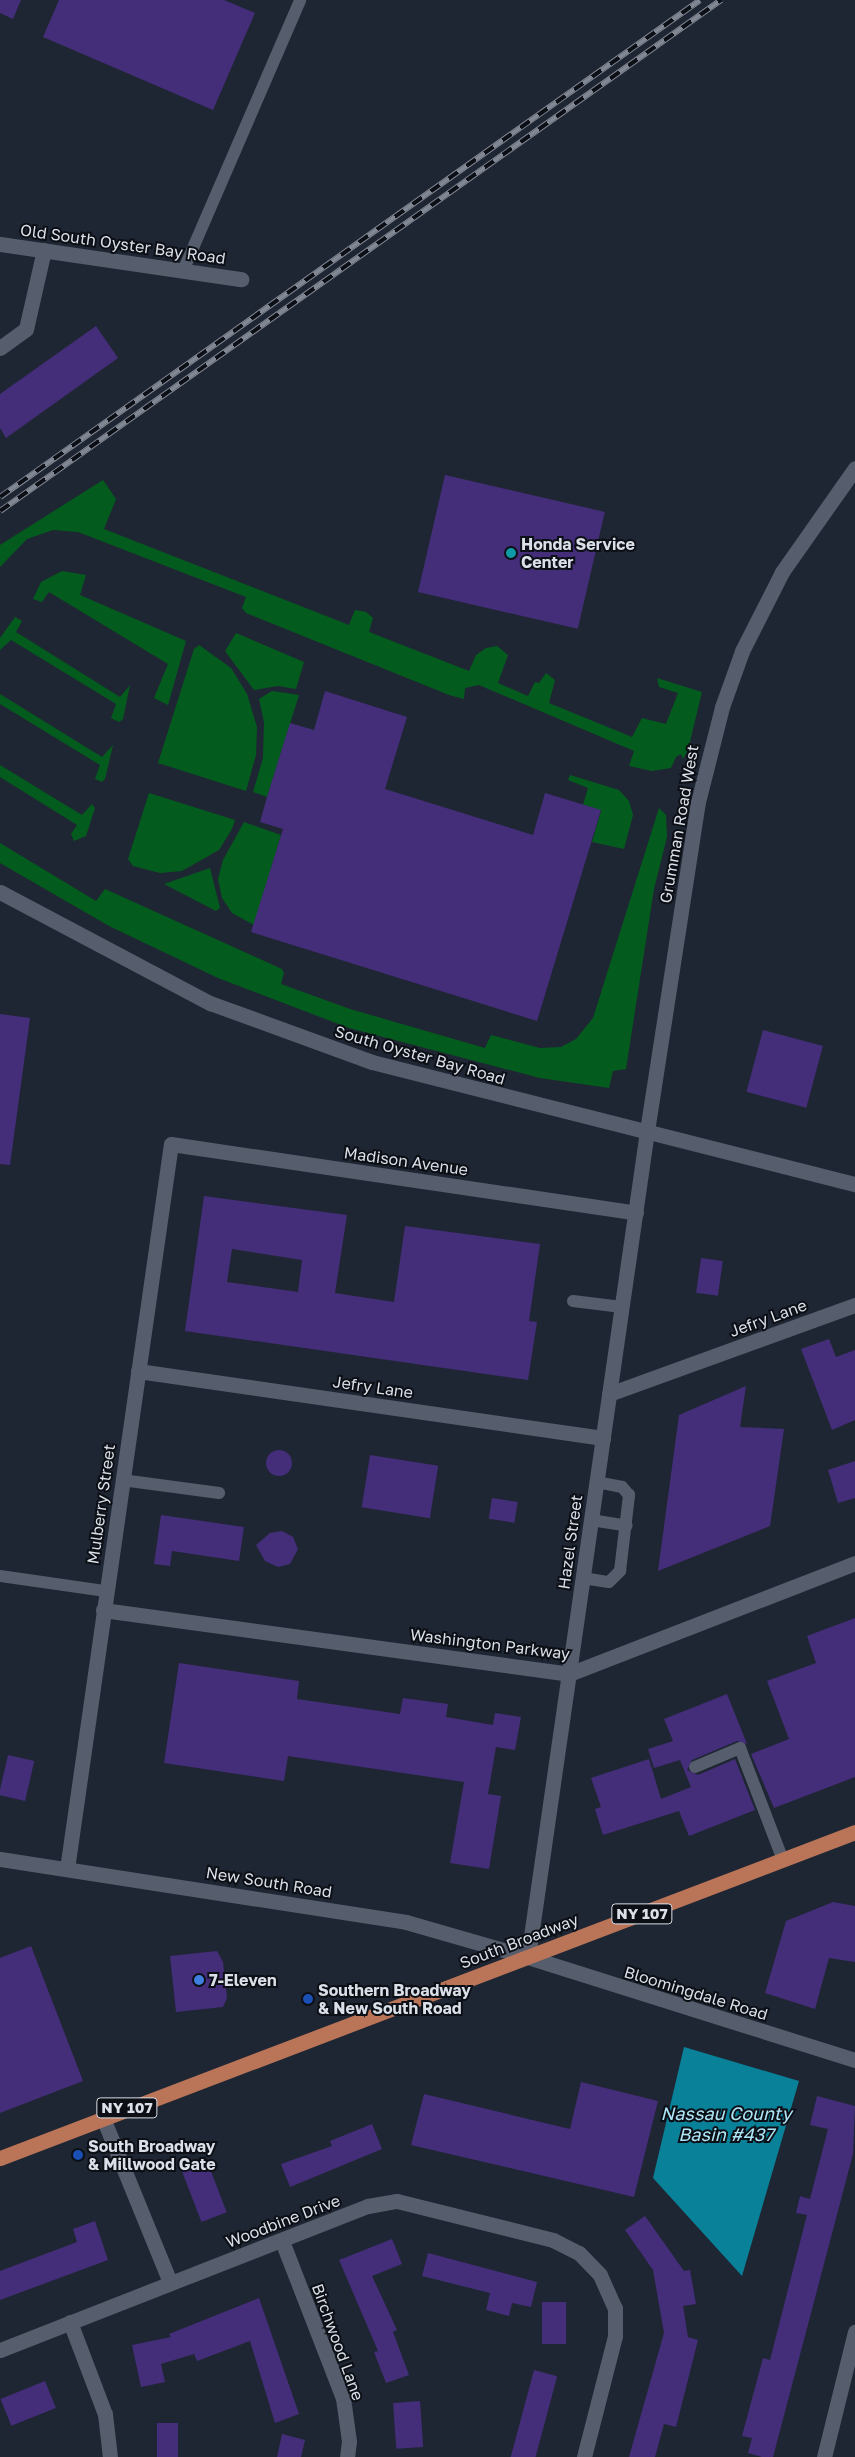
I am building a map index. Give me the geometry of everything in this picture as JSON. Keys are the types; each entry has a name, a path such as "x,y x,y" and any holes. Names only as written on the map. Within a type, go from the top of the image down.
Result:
{"main road":[{"name":"South Broadway","path":"0,2158 855,1832"}],"street":[{"name":"Old South Oyster Bay Road","path":"0,244 241,279"},
{"path":"0,348 26,329 44,250"},
{"name":"Grumman Road West","path":"647,1131 698,802 722,707 742,652 782,572 855,468"},
{"name":"South Oyster Bay Road","path":"0,892 210,1003 299,1037 404,1071 855,1184"},
{"name":"Hazel Street","path":"528,1958 647,1131"},
{"name":"Madison Avenue","path":"171,1144 636,1213"},
{"name":"Mulberry Street","path":"68,1869 103,1610 171,1144"},
{"name":"Jefry Lane","path":"610,1394 855,1305"},
{"name":"Jefry Lane","path":"138,1371 603,1438"},
{"name":"Washington Parkway","path":"103,1610 569,1674 855,1564"},
{"name":"New South Road","path":"0,1859 406,1922 528,1958"},
{"name":"Bloomingdale Road","path":"528,1958 855,2060"},
{"path":"103,2118 170,2282"},
{"name":"Woodbine Drive","path":"0,2350 368,2206 397,2201 553,2240 583,2258 607,2285 615,2317 615,2336 584,2457"},
{"name":"Birchwood Lane","path":"282,2241 343,2398 349,2441 347,2457"},
{"path":"70,2322 105,2414 110,2457"},
{"path":"824,2457 855,2332"}],"lane":[{"path":"182,271 300,0"},
{"path":"573,1301 622,1306"},
{"path":"122,1480 219,1493"},
{"path":"583,1578 609,1582 620,1571 627,1526 629,1495 622,1486 597,1482"},
{"path":"591,1520 627,1526"},
{"path":"0,1576 106,1590"},
{"path":"695,1766 740,1748 783,1860"}],"green space":[{"path":"103,480 116,499 104,529 349,625 355,610 366,612 373,618 369,632 469,671 476,655 486,648 497,646 508,655 498,683 528,696 535,682 539,683 546,673 555,680 549,703 632,737 642,718 666,724 678,693 659,687 657,678 702,692 688,750 683,759 681,754 676,757 671,768 652,771 629,766 634,751 479,685 465,688 464,699 449,695 246,613 242,608 246,597 78,532 53,530 27,539 0,567 0,545"},
{"path":"62,571 86,575 80,595 186,641 168,705 154,698 168,664 49,592 42,602 33,599 41,582"},
{"path":"15,617 22,621 16,632 120,697 130,685 123,719 119,722 111,718 116,704 11,640 0,650 0,638"},
{"path":"236,633 304,662 296,689 278,686 254,690 225,651"},
{"path":"199,645 231,668 247,694 257,727 256,755 246,791 158,763 194,649"},
{"path":"272,691 299,695 267,797 253,792 263,758 264,722 259,699"},
{"path":"0,694 102,757 113,745 105,779 102,782 95,779 100,765 0,704"},
{"path":"0,765 82,815 92,804 95,808 86,836 74,841 71,834 77,825 0,777"},
{"path":"570,775 619,790 629,801 633,815 624,849 592,842 601,811 583,805 588,788 568,780"},
{"path":"149,793 235,820 232,829 219,850 182,871 160,873 133,866 128,859"},
{"path":"659,808 666,815 667,837 654,889 626,1069 613,1071 609,1088 540,1078 349,1028 218,978 109,926 0,863 0,843 96,901 105,889 282,969 284,973 281,984 350,1009 485,1048 491,1035 540,1048 561,1047 576,1039 593,1018"},
{"path":"244,822 281,835 254,925 232,913 222,898 218,879 223,860"},
{"path":"210,868 220,908 216,911 164,884"}],"water":[{"name":"Nassau County Basin #437","path":"684,2047 799,2081 742,2276 653,2178"}],"building":[{"path":"0,0 21,0 13,19 0,13"},
{"path":"59,0 224,0 255,13 213,110 43,37"},
{"path":"96,326 118,358 6,438 0,428 0,394"},
{"name":"Honda Service Center","path":"445,475 605,512 578,629 418,592"},
{"path":"325,691 407,717 385,789 533,835 545,793 601,810 537,1021 251,932 283,829 260,822 267,797 290,723 314,730"},
{"path":"0,1014 30,1018 10,1165 0,1164"},
{"path":"763,1030 823,1046 806,1108 746,1092"},
{"path":"204,1196 347,1215 335,1293 394,1302 405,1226 540,1244 529,1321 537,1322 528,1380 185,1331","holes":["232,1249 302,1260 298,1292 227,1282"]},
{"path":"701,1258 723,1261 718,1296 696,1293"},
{"path":"829,1339 836,1357 855,1350 855,1420 832,1430 801,1349"},
{"path":"746,1386 740,1427 784,1429 770,1526 658,1571 679,1415"},
{"path":"279,1450 288,1454 292,1463 288,1472 279,1476 270,1472 266,1463 270,1454"},
{"path":"370,1455 438,1466 430,1518 362,1507"},
{"path":"855,1461 855,1498 838,1503 828,1470"},
{"path":"492,1498 518,1502 514,1523 489,1519"},
{"path":"161,1515 244,1527 239,1561 172,1551 170,1566 154,1564"},
{"path":"282,1531 293,1537 298,1549 290,1564 278,1567 265,1561 256,1545 270,1533"},
{"path":"855,1618 855,1777 774,1808 751,1754 789,1739 767,1681 816,1663 807,1636"},
{"path":"179,1663 299,1681 297,1699 400,1714 403,1698 448,1704 446,1717 493,1725 495,1713 521,1717 515,1750 496,1747 488,1794 501,1796 489,1869 450,1863 464,1782 288,1756 284,1781 164,1763"},
{"path":"727,1694 747,1744 737,1741 692,1760 687,1770 698,1775 735,1759 755,1810 689,1836 679,1811 603,1835 595,1809 601,1807 591,1778 649,1759 661,1799 691,1787 680,1760 654,1768 648,1749 673,1741 664,1719"},
{"path":"8,1755 34,1761 25,1801 0,1795"},
{"path":"833,1902 855,1906 855,1962 829,1958 815,2009 765,1993 786,1921"},
{"path":"31,1946 83,2081 0,2113 0,1958"},
{"name":"7-Eleven","path":"217,1951 223,1962 227,1998 223,2007 176,2012 170,1956"},
{"path":"581,2082 658,2101 634,2197 411,2145 424,2094 570,2129"},
{"path":"817,2096 855,2106 853,2154 773,2457 762,2457 748,2453 752,2438 742,2436 763,2358 770,2360 807,2215 796,2213 800,2196 810,2199 828,2129 810,2125"},
{"path":"372,2124 382,2149 290,2187 281,2164 332,2146 330,2141"},
{"path":"207,2161 227,2212 202,2222 182,2171"},
{"path":"645,2216 684,2271 690,2270 696,2304 683,2306 688,2337 698,2340 676,2427 664,2424 655,2457 629,2457 664,2333 653,2270 625,2230"},
{"path":"95,2221 108,2260 0,2300 0,2271 77,2242 73,2229"},
{"path":"392,2239 402,2264 372,2276 397,2330 393,2332 409,2375 386,2383 374,2352 378,2351 339,2260"},
{"path":"428,2253 537,2282 531,2307 512,2303 509,2316 486,2310 490,2293 422,2276"},
{"path":"259,2298 299,2414 275,2423 250,2341 197,2361 194,2354 161,2364 165,2382 141,2387 132,2345 171,2337 169,2334"},
{"path":"542,2302 566,2302 566,2344 542,2344"},
{"path":"534,2370 557,2376 536,2457 511,2457"},
{"path":"45,2381 56,2408 11,2426 0,2399"},
{"path":"420,2401 423,2447 396,2449 393,2403"},
{"path":"157,2423 178,2423 178,2457 157,2457"},
{"path":"282,2434 305,2440 301,2457 277,2457"}],"railway":[{"path":"0,497 700,0"},
{"path":"0,511 721,0"}],"place":[{"name":"Honda Service Center","path":"511,553"},
{"name":"7-Eleven","path":"199,1980"},
{"name":"Southern Broadway & New South Road","path":"308,1999"},
{"name":"South Broadway & Millwood Gate","path":"78,2155"}]}
